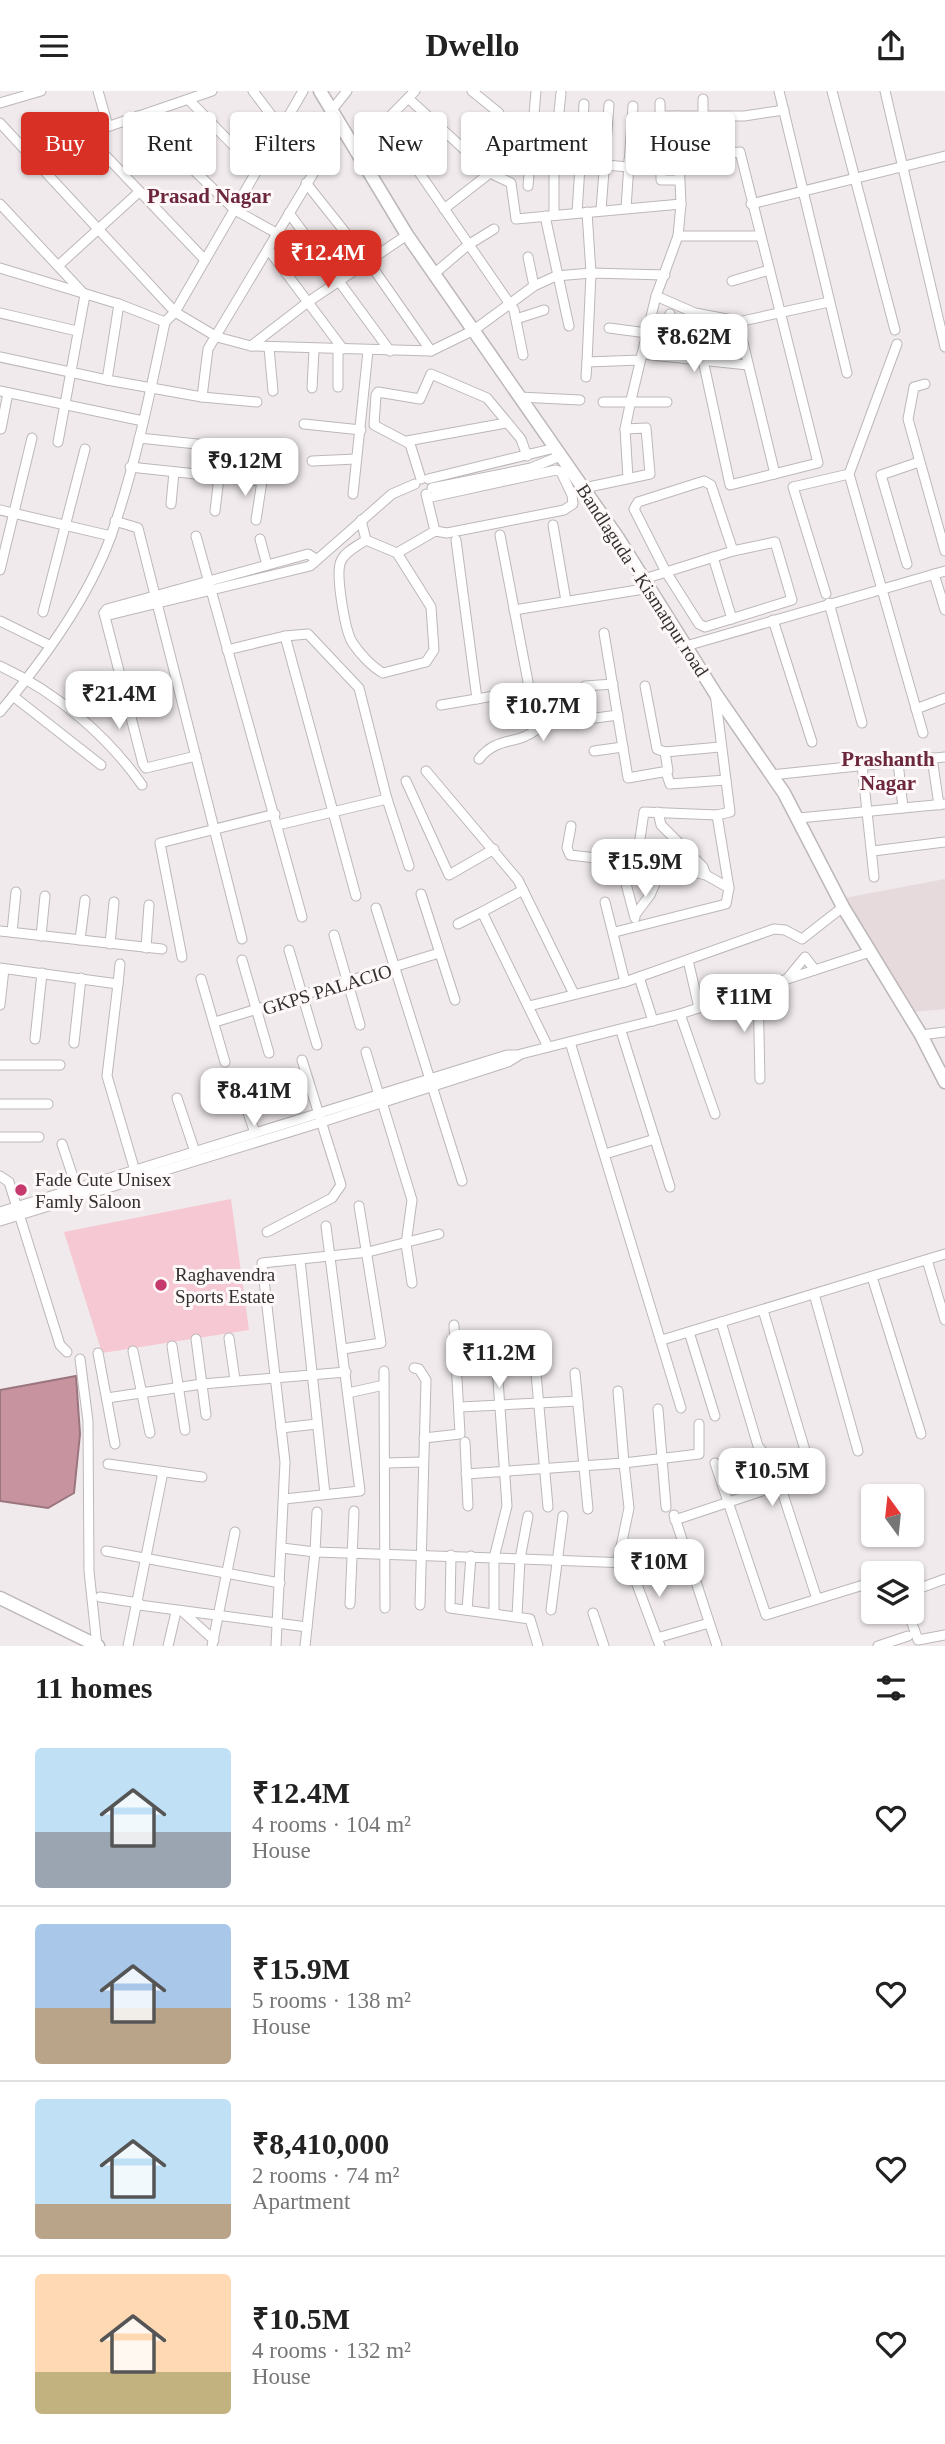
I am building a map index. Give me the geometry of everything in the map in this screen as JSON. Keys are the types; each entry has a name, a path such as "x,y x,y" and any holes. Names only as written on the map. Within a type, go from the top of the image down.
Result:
{"street":[{"path":"0,103 41,91"},
{"path":"98,91 104,112"},
{"path":"148,112 212,91"},
{"path":"253,91 269,112"},
{"path":"291,112 303,91"},
{"name":"Bandlaguda - Kismatpur road","path":"320,91 354,150"},
{"path":"331,111 347,91"},
{"path":"472,91 498,112"},
{"path":"534,112 536,91"},
{"path":"779,91 847,373"},
{"path":"832,91 895,330"},
{"path":"885,91 945,347"},
{"path":"559,112 561,93"},
{"path":"394,112 412,95 427,112"},
{"path":"703,99 703,112"},
{"path":"189,100 230,142"},
{"path":"660,103 660,112"},
{"path":"583,112 584,104"},
{"path":"608,112 609,105"},
{"path":"632,112 633,106"},
{"path":"735,116 784,110"},
{"path":"0,123 21,143"},
{"path":"202,397 206,354 341,127"},
{"path":"447,134 461,146"},
{"path":"703,361 730,485 818,463 740,152 735,153"},
{"path":"751,204 945,156"},
{"path":"109,160 205,260"},
{"path":"51,175 175,312 217,337 251,347 431,351 474,330 508,303 556,276 591,273 665,275"},
{"path":"199,175 235,210 278,234"},
{"path":"0,712 27,679 88,586 111,536 151,389 164,323 175,312 254,175"},
{"name":"Bandlaguda - Kismatpur road","path":"369,175 407,235 584,488 715,693 799,818 843,907 921,1035 945,1082"},
{"path":"421,175 508,303 516,319 523,355"},
{"path":"444,209 487,175"},
{"path":"494,175 511,183 516,219 681,204"},
{"path":"528,175 528,186"},
{"path":"553,175 550,215 556,276 569,326"},
{"path":"579,175 591,273 586,377"},
{"path":"601,210 603,175"},
{"path":"626,208 627,175"},
{"path":"661,175 661,180 679,180"},
{"path":"628,478 625,429 656,296 678,236 681,204 679,175"},
{"path":"306,183 368,261 431,351"},
{"path":"58,265 139,192"},
{"path":"0,204 85,295"},
{"path":"0,220 8,212"},
{"path":"289,213 390,351"},
{"path":"435,273 468,245 494,229"},
{"path":"251,347 308,302 407,235"},
{"path":"678,236 760,236"},
{"path":"268,249 340,349 338,387"},
{"path":"528,257 534,286"},
{"path":"1,270 119,304 164,323"},
{"path":"732,281 768,270"},
{"path":"58,442 85,295"},
{"path":"656,296 695,313 727,320"},
{"path":"775,474 738,322 829,302"},
{"path":"107,380 119,304"},
{"path":"516,319 544,310"},
{"path":"0,313 77,331"},
{"path":"663,356 670,314"},
{"path":"609,328 647,333"},
{"path":"897,344 849,474 923,733"},
{"path":"269,348 273,391"},
{"path":"312,388 314,350"},
{"path":"353,494 368,351"},
{"path":"587,362 663,356 748,365"},
{"path":"0,357 151,389 257,402"},
{"path":"506,423 407,441 374,425 376,395 378,392 420,399 431,375 487,398 521,439 527,456"},
{"path":"925,384 914,387 908,419 945,551"},
{"path":"1,429 4,392 143,421"},
{"path":"519,397 580,400"},
{"path":"603,402 667,401"},
{"path":"304,424 361,430"},
{"path":"584,488 650,474 646,428 625,429"},
{"path":"139,437 274,452"},
{"path":"0,570 16,513 32,438"},
{"path":"407,441 425,487 435,531"},
{"path":"44,613 85,449"},
{"path":"425,487 527,456 557,452"},
{"path":"196,756 154,768 146,768 143,764 104,613 107,609 310,566 393,493 531,468 557,452"},
{"path":"312,461 356,459"},
{"path":"907,563 881,475 919,462"},
{"path":"130,467 262,481 256,520"},
{"path":"397,553 435,531 447,533 564,509 573,504 572,495 561,471 556,470 425,487"},
{"path":"171,504 174,472"},
{"path":"849,474 793,488 862,723"},
{"path":"215,511 219,477"},
{"path":"514,610 647,584 666,572 733,551 775,542 794,597 789,602 705,627 699,624 666,572 634,509 638,502 709,482 733,551"},
{"path":"0,510 111,536"},
{"path":"361,520 366,540"},
{"path":"115,521 138,529 242,939"},
{"path":"552,525 566,601"},
{"path":"480,759 489,746 530,736 537,729 500,535"},
{"path":"196,536 302,917"},
{"path":"260,539 267,565"},
{"path":"366,540 397,553 431,607 434,650 426,661 383,673 376,669 351,641 338,578 339,564 344,555 366,540"},
{"path":"456,540 477,699"},
{"path":"209,586 267,565 308,554 316,559"},
{"path":"713,557 732,619"},
{"path":"686,646 773,620 827,598 881,589 945,571"},
{"path":"934,574 945,610"},
{"path":"773,620 812,742"},
{"path":"0,621 49,645"},
{"path":"604,633 628,778 666,772"},
{"path":"227,650 285,636 308,634 359,688 387,799 409,866"},
{"path":"285,636 356,896"},
{"path":"0,666 27,679 119,751 142,785"},
{"path":"585,686 613,684"},
{"path":"645,686 657,749 665,752 720,747"},
{"path":"441,705 529,690"},
{"path":"637,859 643,813 717,815 730,811 715,693"},
{"path":"13,696 101,765"},
{"path":"916,709 945,698"},
{"path":"588,719 618,715"},
{"path":"594,751 623,747"},
{"path":"665,752 670,785 726,780"},
{"path":"771,775 945,757"},
{"path":"799,818 942,804 932,758"},
{"path":"898,762 903,808"},
{"path":"862,765 874,877"},
{"path":"426,771 494,849 523,890 574,994"},
{"path":"406,781 449,875 494,849"},
{"path":"278,825 387,799"},
{"path":"658,812 657,819 661,825 703,867 706,876"},
{"path":"182,957 160,843 275,814"},
{"path":"615,932 723,906 727,902 729,888 717,815"},
{"path":"571,826 567,848 570,855 630,862 637,859 706,876 729,888"},
{"path":"873,851 945,842"},
{"path":"635,915 650,895 663,865"},
{"path":"625,880 638,926"},
{"path":"458,924 523,890"},
{"path":"12,932 16,893"},
{"path":"421,894 455,1000"},
{"path":"41,936 45,896"},
{"path":"80,940 85,900"},
{"path":"110,944 114,902"},
{"path":"605,902 615,932 625,982"},
{"path":"146,948 149,905"},
{"path":"802,939 843,907"},
{"path":"376,908 462,1181"},
{"path":"482,912 548,1047"},
{"path":"529,1006 625,982 774,929 785,930 802,939"},
{"path":"0,931 162,949"},
{"path":"334,936 360,1025"},
{"path":"802,939 805,957 815,970"},
{"path":"289,950 317,1045"},
{"path":"0,1212 17,1211 321,1118 431,1083 507,1055 518,1055 621,1031 870,952"},
{"name":"GKPS PALACIO","path":"215,1022 439,953"},
{"path":"786,980 805,957"},
{"path":"242,960 269,1053"},
{"path":"688,960 699,1008"},
{"path":"120,964 107,1076 135,1171"},
{"path":"0,1005 2,968 118,984"},
{"path":"35,1039 42,974"},
{"path":"639,977 653,1021"},
{"path":"74,1043 81,978"},
{"path":"201,979 225,1062"},
{"path":"758,989 760,1079"},
{"path":"680,1014 715,1114"},
{"path":"621,1031 670,1187"},
{"path":"921,1035 945,1032"},
{"path":"570,1042 681,1408"},
{"path":"366,1052 412,1201 406,1244 412,1283"},
{"path":"267,1232 338,1192 341,1185 302,1060"},
{"path":"0,1065 60,1065"},
{"path":"236,1078 255,1133"},
{"path":"177,1098 197,1156"},
{"path":"0,1104 48,1104"},
{"path":"78,1193 135,1171 197,1156 255,1133 321,1118"},
{"path":"0,1137 39,1137"},
{"path":"606,1154 654,1139"},
{"path":"62,1145 78,1193"},
{"path":"0,1176 9,1182 61,1345 67,1352"},
{"path":"343,1349 381,1343 359,1206"},
{"path":"0,1221 17,1211"},
{"path":"284,1499 360,1491 326,1226"},
{"path":"276,1646 284,1499 281,1428 262,1263 368,1252 439,1234"},
{"path":"662,1340 945,1254"},
{"path":"300,1260 325,1494"},
{"path":"926,1260 945,1320"},
{"path":"872,1277 921,1434"},
{"path":"814,1294 858,1451"},
{"path":"763,1310 810,1467"},
{"path":"721,1322 761,1452 771,1462 780,1485 817,1599"},
{"path":"424,1439 460,1434 461,1407 454,1325"},
{"path":"689,1332 715,1416"},
{"path":"229,1338 235,1380"},
{"path":"494,1613 494,1558 508,1506 495,1338"},
{"path":"196,1339 206,1415"},
{"path":"172,1346 186,1430"},
{"path":"534,1351 548,1507"},
{"path":"133,1352 150,1433"},
{"path":"98,1353 115,1444"},
{"path":"80,1359 88,1422 89,1571 97,1646"},
{"path":"414,1368 419,1369 426,1380 420,1605"},
{"path":"384,1371 385,1608"},
{"path":"107,1398 235,1380 345,1372"},
{"path":"575,1373 588,1509"},
{"path":"348,1393 384,1385"},
{"path":"618,1391 629,1508 622,1561"},
{"path":"461,1407 578,1401"},
{"path":"659,1409 666,1507"},
{"path":"281,1428 317,1424"},
{"path":"466,1474 624,1463 699,1454 699,1424"},
{"path":"465,1442 468,1506"},
{"path":"386,1463 423,1462"},
{"path":"108,1464 202,1478"},
{"path":"715,1464 766,1615 861,1586"},
{"path":"128,1646 139,1604 163,1472"},
{"path":"717,1646 675,1518 780,1485"},
{"path":"305,1646 317,1511"},
{"path":"350,1604 354,1511"},
{"path":"517,1616 520,1559 528,1516"},
{"path":"551,1610 563,1516"},
{"path":"213,1643 235,1532"},
{"path":"282,1548 315,1552 622,1561 629,1563 658,1642 709,1623"},
{"path":"106,1551 281,1583"},
{"path":"452,1555 449,1607 517,1616 533,1621 538,1646"},
{"path":"467,1610 471,1556"},
{"path":"924,1587 945,1579"},
{"path":"100,1597 180,1612 307,1627"},
{"path":"0,1598 97,1646"},
{"path":"180,1612 213,1643"},
{"path":"168,1646 180,1612"},
{"path":"593,1613 604,1646"},
{"path":"912,1624 918,1640 945,1635"},
{"path":"883,1645 908,1636"}],"shaded area":[{"path":"945,879 945,1009 913,1012 844,898"},
{"name":"Raghavendra Sports Estate","path":"231,1199 249,1330 102,1353 64,1232"},
{"path":"76,1376 80,1434 74,1493 48,1508 0,1501 0,1390"}],"place":[{"name":"Fade Cute Unisex Famly Saloon","path":"21,1190"},
{"name":"Raghavendra Sports Estate","path":"161,1285"}],"district":[{"name":"Prasad Nagar","path":"209,196"},
{"name":"Prashanth Nagar","path":"888,771"}]}
